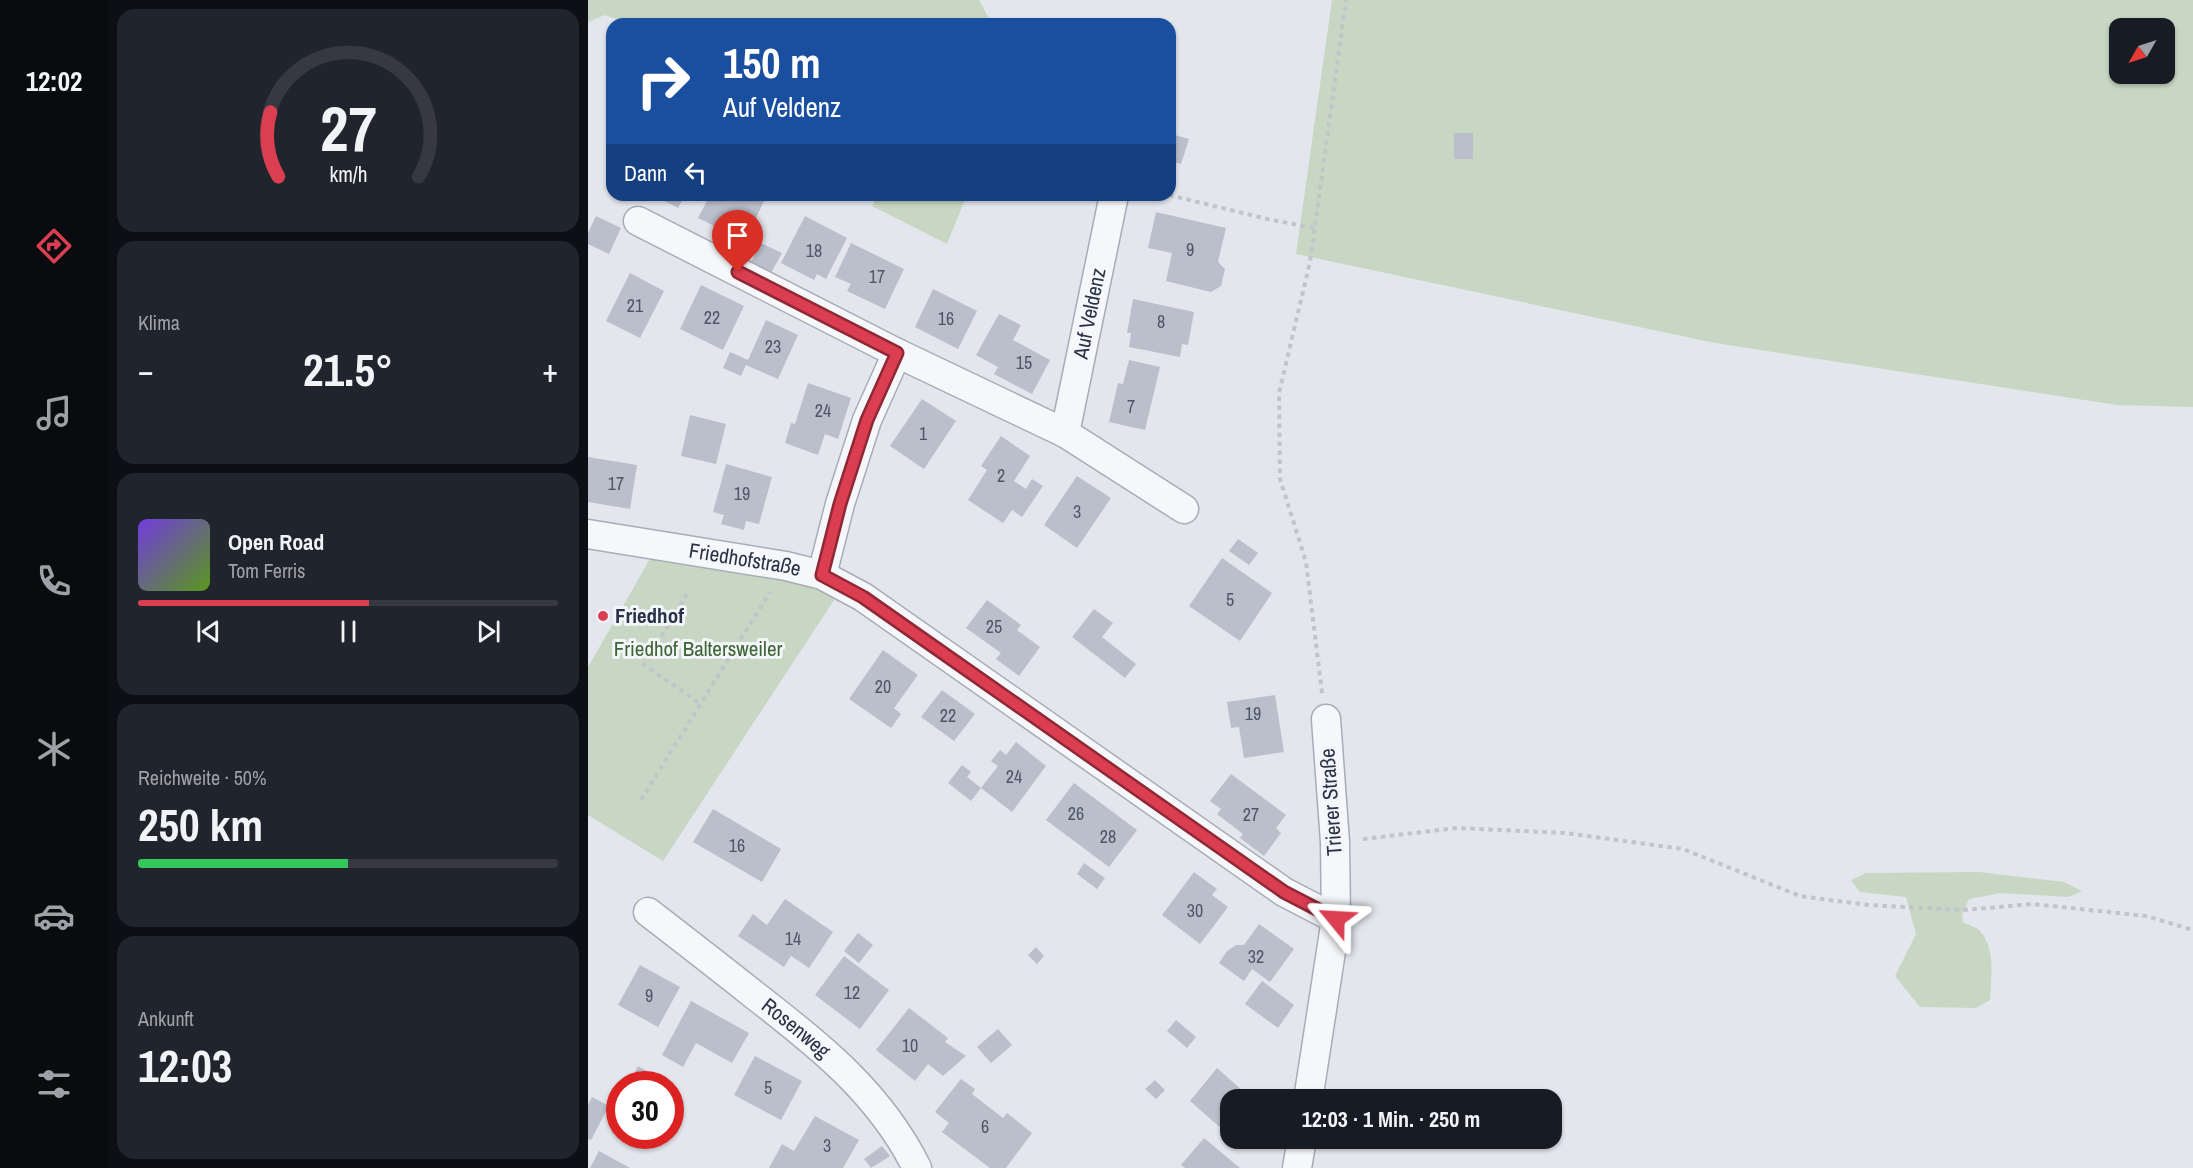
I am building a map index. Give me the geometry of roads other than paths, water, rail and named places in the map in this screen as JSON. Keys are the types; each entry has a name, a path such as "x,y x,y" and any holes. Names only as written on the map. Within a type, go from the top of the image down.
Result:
{"street":[{"name":"Auf Veldenz","path":"1065,433 1113,201"},
{"path":"638,221 897,353 1065,433 1184,509"},
{"path":"822,575 840,504 867,420 897,353"},
{"name":"Friedhofstraße","path":"588,534 786,566 822,575 863,597 1284,892 1336,919"},
{"name":"Trierer Straße","path":"1310,1089 1336,919 1335,842 1326,719"},
{"name":"Rosenweg","path":"648,912 781,1015 839,1064 873,1099 905,1143 917,1168"},
{"path":"1297,1168 1300,1149"}],"place":[{"name":"Friedhof","path":"603,616"}],"park label":[{"name":"Friedhof Baltersweiler","path":"698,649"}]}
